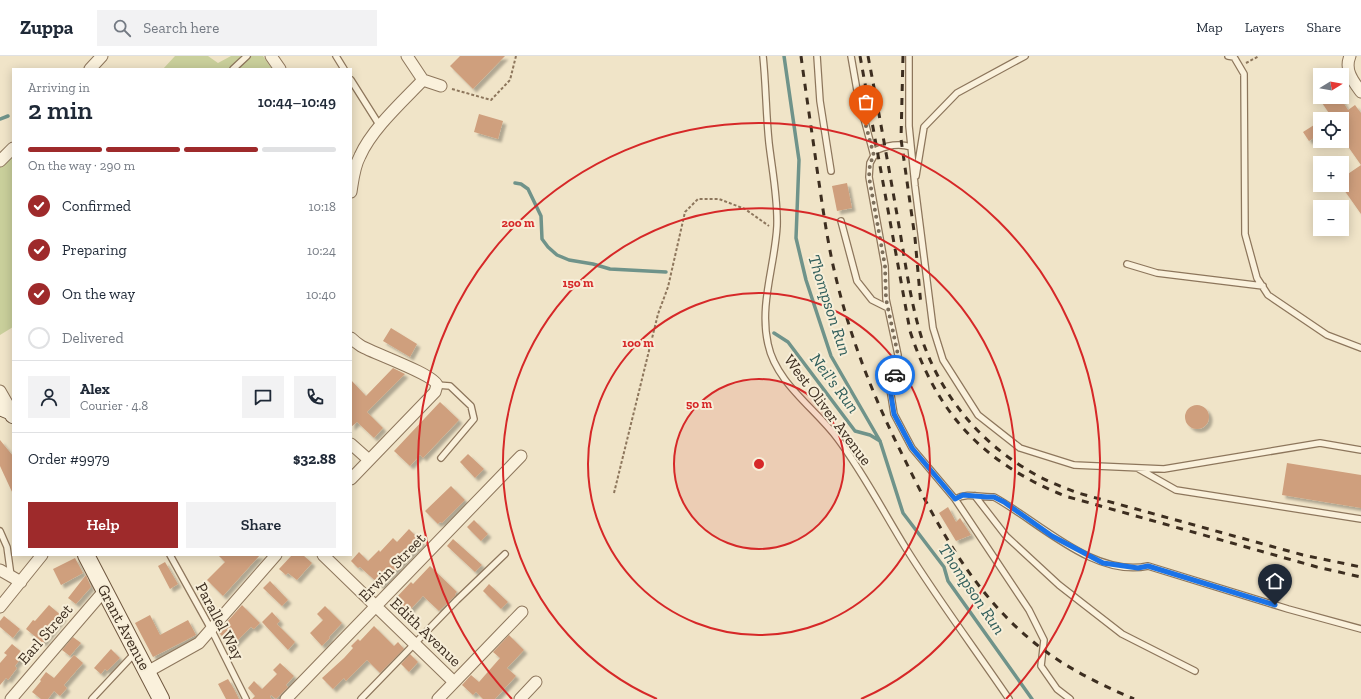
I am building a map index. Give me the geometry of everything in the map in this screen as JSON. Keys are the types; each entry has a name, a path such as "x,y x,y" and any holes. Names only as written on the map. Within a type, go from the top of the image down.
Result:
{"street":[{"path":"91,68 102,56"},
{"path":"271,56 279,68"},
{"path":"407,56 423,80 441,86"},
{"path":"1350,56 1348,64 1349,72 1361,92"},
{"path":"352,170 366,144 380,126 423,80"},
{"path":"0,161 12,149"},
{"path":"352,339 361,346 429,378 436,382 437,385 435,392 352,478"},
{"path":"0,391 8,411"},
{"path":"352,445 369,460"},
{"name":"Erwin Street","path":"286,699 521,456"},
{"path":"0,607 41,556"},
{"name":"Grant Avenue","path":"90,556 104,591 162,699"},
{"path":"147,672 199,643 275,556"},
{"name":"Edith Avenue","path":"324,556 454,682"},
{"path":"0,570 21,582"},
{"name":"Earl Street","path":"11,699 104,591"},
{"path":"438,699 522,612"},
{"path":"520,699 536,682"}],"lane":[{"path":"234,68 247,56"},
{"path":"336,56 343,68"},
{"name":"West Oliver Avenue","path":"763,56 769,140 777,213 776,231 768,279 766,330 768,345 772,357 779,371 789,384 838,440 940,600 1009,699"},
{"path":"818,56 820,101 831,171"},
{"path":"851,56 858,96 874,156"},
{"path":"909,56 909,126 933,328 943,360 978,415 1020,448 1074,466 1164,469 1320,443 1361,450"},
{"path":"915,186 924,127 957,93 1026,56"},
{"path":"1228,56 1234,57 1244,74 1244,234 1258,278 1268,295 1328,335 1361,348"},
{"path":"352,82 380,126"},
{"path":"911,147 902,144 885,146 877,150 870,163 869,177 885,266 886,299 898,355 895,377 890,389 894,414 912,448 955,499 1029,610 1044,640 1042,666 1057,689 1070,699"},
{"path":"842,221 857,281 872,300 888,308"},
{"path":"1127,264 1157,273 1263,286"},
{"path":"437,385 450,386 471,406 474,419 441,458"},
{"path":"1137,468 1176,490 1361,520"},
{"path":"955,499 963,495 994,497 1004,502 1052,536 1103,563 1138,568 1148,566 1281,607 1361,629"},
{"path":"975,496 1006,536 1059,585 1122,634 1195,671"},
{"path":"0,531 7,547 11,576"},
{"path":"361,699 456,600 506,554"},
{"name":"Parallel Way","path":"171,556 211,629 246,699"},
{"path":"92,699 137,651"}],"path":[{"path":"441,86 490,100 510,80 516,56"},
{"path":"1239,66 1259,56"},
{"path":"614,493 658,314 668,287 685,212 698,199 719,199 745,209 776,231"}],"green space":[{"path":"175,56 208,56 218,63 231,56 263,56 271,68 164,68"},
{"path":"12,151 12,328 0,335 0,165"}],"building":[{"path":"460,56 505,56 473,89 450,66"},
{"path":"1323,104 1344,104 1348,110 1355,105 1361,113 1361,165 1349,148 1349,112 1328,112"},
{"path":"479,114 503,121 498,139 474,132"},
{"path":"1313,126 1313,138 1309,141 1303,132"},
{"path":"1361,165 1361,214 1346,192 1349,192 1349,173"},
{"path":"847,183 852,208 837,211 832,186"},
{"path":"391,328 417,344 410,357 383,341"},
{"path":"393,368 405,374 367,412 383,428 374,438 357,422 352,426 352,381 366,396"},
{"path":"440,402 459,420 423,458 420,455 410,466 394,451"},
{"path":"1197,405 1206,408 1209,417 1206,426 1197,429 1188,426 1185,417 1188,408"},
{"path":"0,440 12,455 12,492 0,466"},
{"path":"468,454 484,469 475,478 460,462"},
{"path":"1287,463 1361,475 1361,508 1282,495"},
{"path":"451,486 465,500 442,523 440,522 438,524 425,511"},
{"path":"948,507 956,522 960,518 971,535 956,541 939,513"},
{"path":"474,520 488,534 481,541 467,527"},
{"path":"409,529 422,542 381,586 351,561 359,552 368,561 379,550 380,552 393,538 397,542"},
{"path":"453,539 482,565 475,572 447,546"},
{"path":"219,556 259,556 223,596 207,580 225,562"},
{"path":"291,556 304,556 312,563 297,580 288,573 286,575 279,569"},
{"path":"75,558 83,573 61,585 53,569"},
{"path":"165,562 178,584 170,589 158,566"},
{"path":"430,566 457,592 455,594 456,595 439,611 423,596 408,612 395,599 411,582 413,584"},
{"path":"86,575 91,587 76,604 68,598"},
{"path":"270,581 288,600 282,606 263,588"},
{"path":"489,584 508,602 501,609 483,591"},
{"path":"49,605 63,617 43,643 26,629"},
{"path":"242,605 260,623 254,629 251,627 232,646 218,632"},
{"path":"325,606 342,623 322,646 310,633 323,620 317,614"},
{"path":"272,612 280,621 277,624 295,642 288,650 262,622"},
{"path":"150,615 160,635 188,620 196,635 153,657 135,623"},
{"path":"4,616 20,629 13,638 0,627 0,621"},
{"path":"374,626 394,646 398,642 404,649 380,673 367,660 346,681 344,678 333,689 322,678 344,658 353,648 351,646 358,639 360,641"},
{"path":"509,635 524,650 507,668 516,676 495,699 483,699 476,692 473,695 462,685 471,675 479,682 500,658 493,652"},
{"path":"73,637 81,643 70,656 62,650"},
{"path":"12,644 24,654 15,666 17,668 8,680 6,678 0,685 0,663 7,655 4,653"},
{"path":"111,649 120,658 107,671 105,669 101,674 94,668"},
{"path":"410,654 418,662 409,672 401,664"},
{"path":"74,655 83,663 64,685 67,688 60,696 54,691 48,699 41,699 32,692 46,672 54,678"},
{"path":"280,663 294,676 286,685 288,687 276,699 271,695 270,697 272,699 252,699 255,696 248,688 254,681 262,689 277,674 273,670"},
{"path":"228,679 239,699 226,699 218,684"}],"waterway":[{"name":"Thompson Run","path":"784,56 799,160 796,238 806,280 831,356 880,441 903,513 944,567 948,581 1032,699"},
{"name":"Neil's Run","path":"0,119 8,116"},
{"name":"Neil's Run","path":"515,183 521,184 528,189 541,216 542,239 557,255 569,260 593,264 610,269 666,272"},
{"name":"Neil's Run","path":"774,333 788,342 855,431 870,435 880,441"}],"railway":[{"path":"801,56 826,228 834,272 858,353 875,397 917,485 944,534 959,557 992,601 1011,621 1031,640 1067,666 1134,699"},
{"path":"860,56 910,331 921,361 934,387 949,411 967,432 987,451 1010,468 1036,483 1065,496 1317,567 1361,577"},
{"path":"868,56 909,286 919,331 932,365 942,384 966,418 980,433 996,448 1031,472 1048,481 1078,493 1303,555 1361,567"},
{"path":"903,56 901,139 915,238 921,306"}],"way so far":[{"path":"866,126 874,156 870,163 869,177 885,266 886,299 898,355 895,375"}],"route":[{"path":"895,375 890,389 894,414 912,448 955,499 963,495 994,497 1004,502 1052,536 1103,563 1138,568 1148,566 1275,605"}]}
